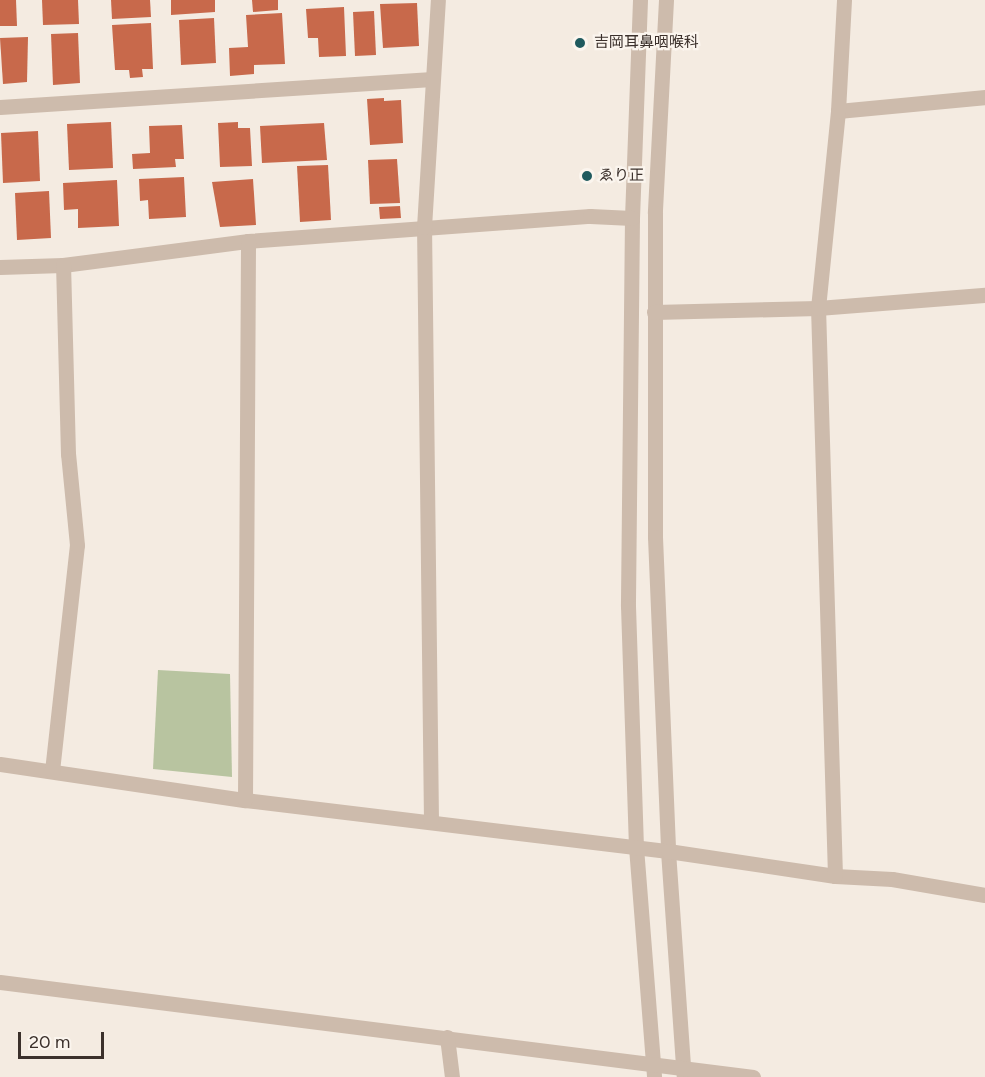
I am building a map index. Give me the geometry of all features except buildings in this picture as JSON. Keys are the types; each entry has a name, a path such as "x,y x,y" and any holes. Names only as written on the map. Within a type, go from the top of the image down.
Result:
{"street":[{"path":"431,822 424,227 438,0"},
{"path":"640,0 632,218 628,606 636,847 654,1070"},
{"path":"666,0 655,213 655,537 668,850 683,1072"},
{"path":"835,876 818,308 838,111 844,0"},
{"path":"0,107 432,79"},
{"path":"838,111 985,96"},
{"path":"0,267 63,265 248,241 424,227 590,216 632,218"},
{"path":"245,800 248,241"},
{"path":"52,771 77,545 68,454 63,265"},
{"path":"654,312 818,308 985,295"},
{"path":"0,764 245,800 668,850 835,876 892,879 985,895"},
{"path":"0,982 447,1037 654,1070 753,1077"},
{"path":"447,1037 452,1077"}],"green space":[{"path":"158,670 230,674 232,777 153,769"}],"place":[{"name":"吉岡耳鼻咽喉科","path":"580,43"},
{"name":"ゑり正","path":"587,176"}]}
